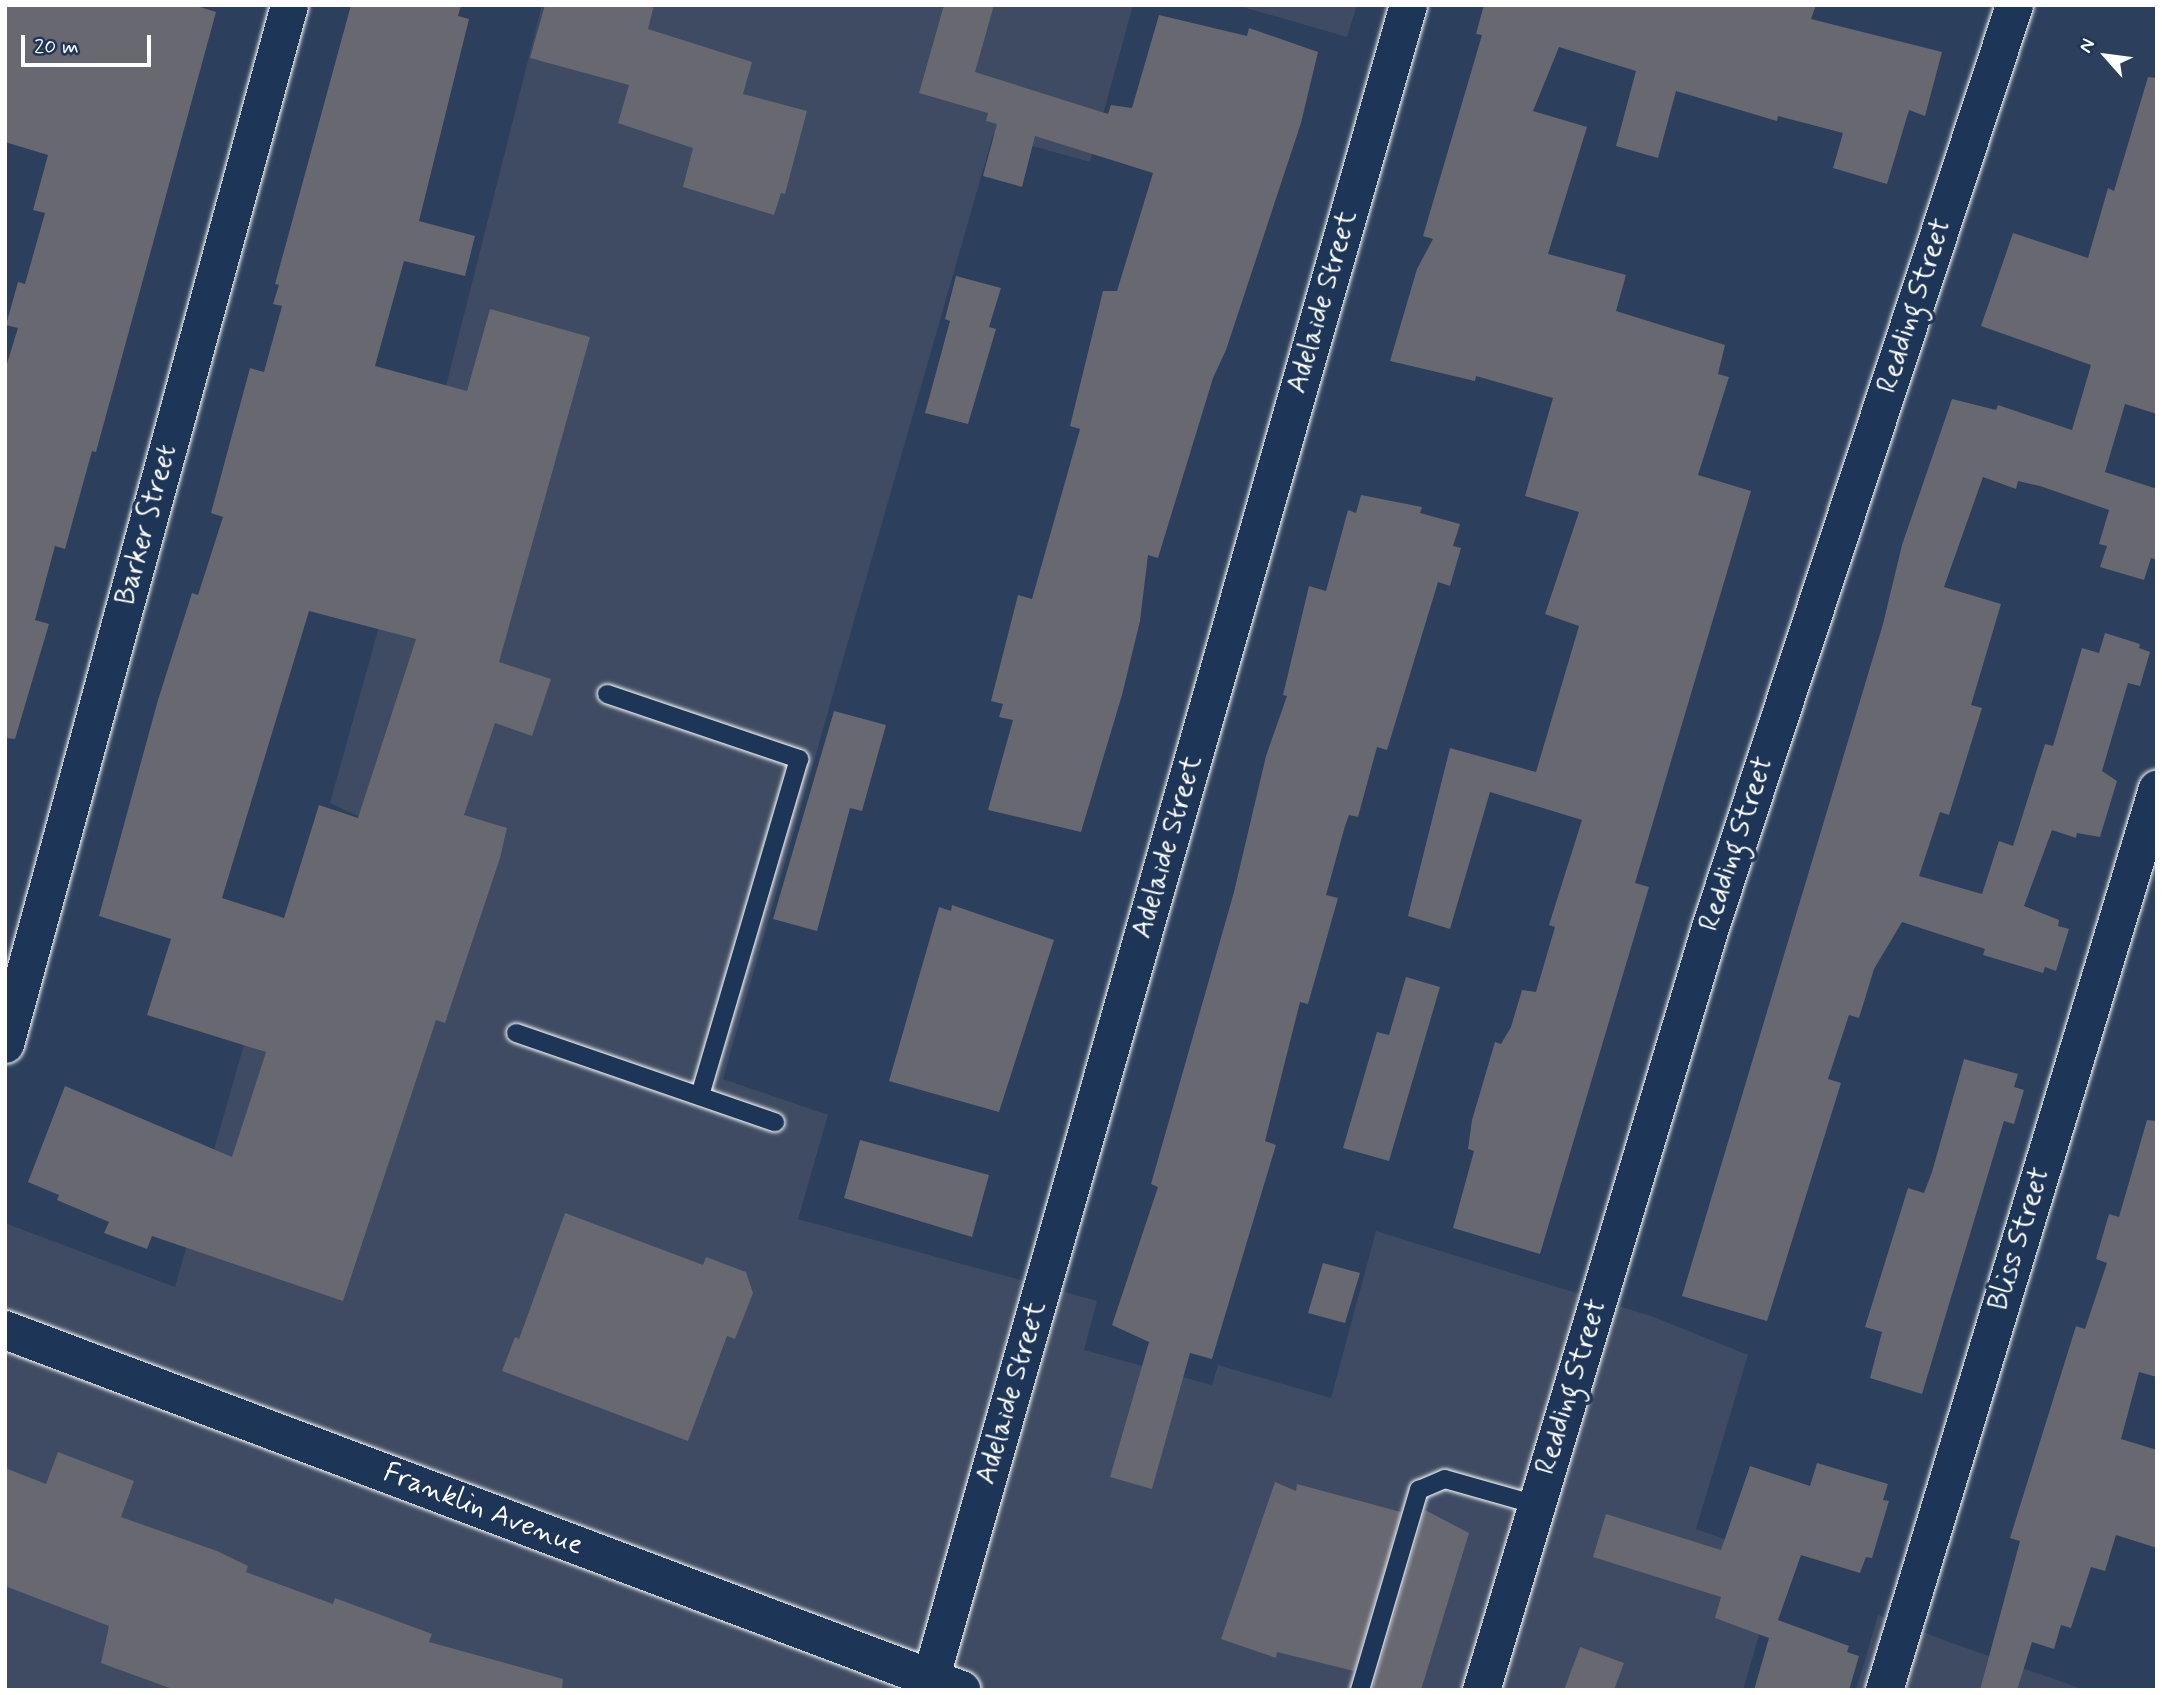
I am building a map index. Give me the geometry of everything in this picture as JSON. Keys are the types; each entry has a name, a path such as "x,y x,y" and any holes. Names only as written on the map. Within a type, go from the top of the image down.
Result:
{"main road":[{"name":"Franklin Avenue","path":"5,1330 939,1686"}],"street":[{"name":"Barker Street","path":"5,1044 289,5"},
{"name":"Adelaide Street","path":"939,1686 1408,5"},
{"name":"Redding Street","path":"1481,1690 1710,926 2014,5"},
{"name":"Bliss Street","path":"1884,1690 2157,788"}],"lane":[{"path":"607,694 799,759 700,1096"},
{"path":"516,1033 775,1122"},
{"path":"1360,1690 1419,1490 1445,1479 1537,1505"}],"shaded area":[{"path":"542,5 1133,5 1090,162 993,135 723,1079 828,1115 798,1219 1097,1301 1084,1350 1212,1385 1218,1365 1331,1398 1376,1231 1654,1317 1748,1355 1696,1529 1781,1559 1743,1690 5,1690 5,1223 175,1287 252,1016 370,822 330,803 448,378"},
{"path":"1236,5 1357,5 1347,37"},
{"path":"1878,1615 1949,1642 2085,1690 1856,1690"}],"building":[{"path":"5,5 194,5 216,12 96,452 92,451 65,549 55,546 35,620 49,624 15,739 5,738 5,370 18,328 6,325 18,282 25,284 45,213 33,210 48,155 5,142"},
{"path":"351,5 461,5 458,16 469,19 419,221 475,236 465,276 404,261 375,366 467,391 490,309 590,337 499,662 551,679 532,736 495,723 464,815 507,828 500,858 445,1023 436,1020 343,1301 152,1236 147,1249 104,1233 109,1222 57,1200 59,1195 28,1182 65,1086 232,1157 266,1052 147,1015 171,939 99,916 158,700 192,593 198,595 223,517 211,513 250,368 264,372 282,306 273,304 279,285 275,284","holes":["309,611 416,639 358,818 319,805 284,918 222,898"]},
{"path":"545,5 654,5 648,29 752,62 743,94 807,111 785,194 781,193 774,215 683,187 693,148 618,123 629,85 530,58"},
{"path":"944,5 994,5 975,72 1108,114 1111,105 1132,108 1159,15 1247,36 1249,28 1318,52 1301,123 1226,350 1213,378 1158,558 1148,555 1140,621 1122,695 1081,832 988,810 1013,720 999,717 1003,704 991,701 1018,595 1032,599 1080,429 1070,426 1103,291 1117,291 1153,173 1035,136 1022,187 983,176 997,124 986,121 988,113 919,93"},
{"path":"1484,5 1816,5 1811,19 1942,52 1925,116 1909,110 1887,184 1833,168 1843,133 1778,116 1777,121 1676,91 1658,158 1616,146 1636,71 1559,47 1533,111 1587,127 1548,254 1626,275 1616,311 1725,345 1718,374 1729,377 1698,475 1751,491 1635,883 1649,887 1540,1254 1453,1228 1474,1151 1468,1149 1472,1120 1495,1042 1501,1044 1511,1027 1522,990 1536,992 1555,927 1549,925 1582,820 1490,792 1450,929 1408,916 1450,748 1536,772 1579,626 1545,614 1579,512 1525,496 1553,398 1476,376 1475,381 1390,361 1417,269 1433,239 1423,236 1482,35 1476,34"},
{"path":"2148,77 2157,78 2157,414 2125,404 2105,472 2157,489 2157,560 2151,558 2144,580 2100,567 2107,546 2099,544 2109,510 2040,486 2018,481 2016,489 1983,477 1944,587 2001,604 1971,705 1982,708 1949,815 1940,812 1919,876 1982,894 1999,841 2013,846 2045,744 2053,746 2082,648 2099,653 2105,633 2140,644 2139,648 2150,652 2140,686 2128,683 2102,771 2117,781 2100,837 2077,833 2076,838 2052,830 2024,906 2059,920 2058,926 2069,929 2056,971 2045,967 2043,973 1983,955 1985,949 1902,922 1874,969 1859,1018 1849,1015 1828,1079 1841,1083 1767,1321 1682,1296 1883,624 1902,545 1952,399 1996,410 1998,405 2072,430 2091,365 1981,326 2013,233 2088,258 2108,188 2114,191"},
{"path":"956,276 1001,288 989,327 996,329 968,424 925,413 950,321 945,319"},
{"path":"1361,495 1422,507 1420,513 1460,524 1453,546 1461,548 1450,586 1438,582 1387,750 1377,747 1358,817 1349,815 1345,826 1326,895 1338,898 1308,1004 1300,1002 1265,1141 1276,1145 1212,1359 1190,1353 1152,1489 1110,1477 1149,1342 1112,1325 1158,1187 1151,1184 1234,892 1266,756 1287,696 1283,695 1309,586 1326,591 1348,510 1356,513"},
{"path":"834,711 886,725 862,811 850,808 817,931 773,919"},
{"path":"952,905 1054,940 999,1112 889,1081 939,907 951,911"},
{"path":"1406,977 1440,987 1389,1161 1343,1148 1377,1032 1389,1035"},
{"path":"1964,1059 2018,1074 2014,1087 2024,1090 2014,1124 2004,1121 1922,1394 1870,1378 1882,1332 1865,1327 1908,1188 1924,1193 1932,1172"},
{"path":"2147,1120 2157,1121 2157,1377 2139,1372 2121,1439 2157,1450 2157,1548 2116,1535 2105,1571 2091,1567 2071,1628 2061,1625 2054,1649 2032,1642 2017,1690 1980,1690 2020,1541 2010,1538 2076,1326 2085,1329 2107,1263 2096,1259 2109,1214 2119,1217"},
{"path":"860,1140 989,1175 972,1237 844,1198"},
{"path":"565,1213 703,1265 706,1257 746,1272 753,1293 735,1339 727,1336 688,1441 502,1371 515,1337 519,1339"},
{"path":"1323,1263 1360,1273 1345,1323 1308,1313"},
{"path":"58,1452 134,1481 121,1517 217,1551 248,1566 246,1572 333,1604 335,1598 432,1634 429,1642 563,1679 562,1690 175,1690 101,1663 109,1626 5,1586 5,1468 46,1484"},
{"path":"1817,1463 1888,1484 1883,1500 1889,1501 1872,1558 1866,1557 1860,1573 1801,1555 1778,1620 1849,1646 1847,1652 1859,1656 1849,1690 1754,1690 1769,1638 1715,1618 1721,1597 1593,1557 1606,1514 1721,1550 1750,1466 1810,1486"},
{"path":"1275,1482 1296,1491 1297,1484 1401,1512 1354,1671 1277,1652 1276,1658 1221,1639"},
{"path":"1425,1510 1469,1533 1421,1690 1372,1690"},
{"path":"1580,1647 1624,1663 1614,1690 1564,1690"}]}
